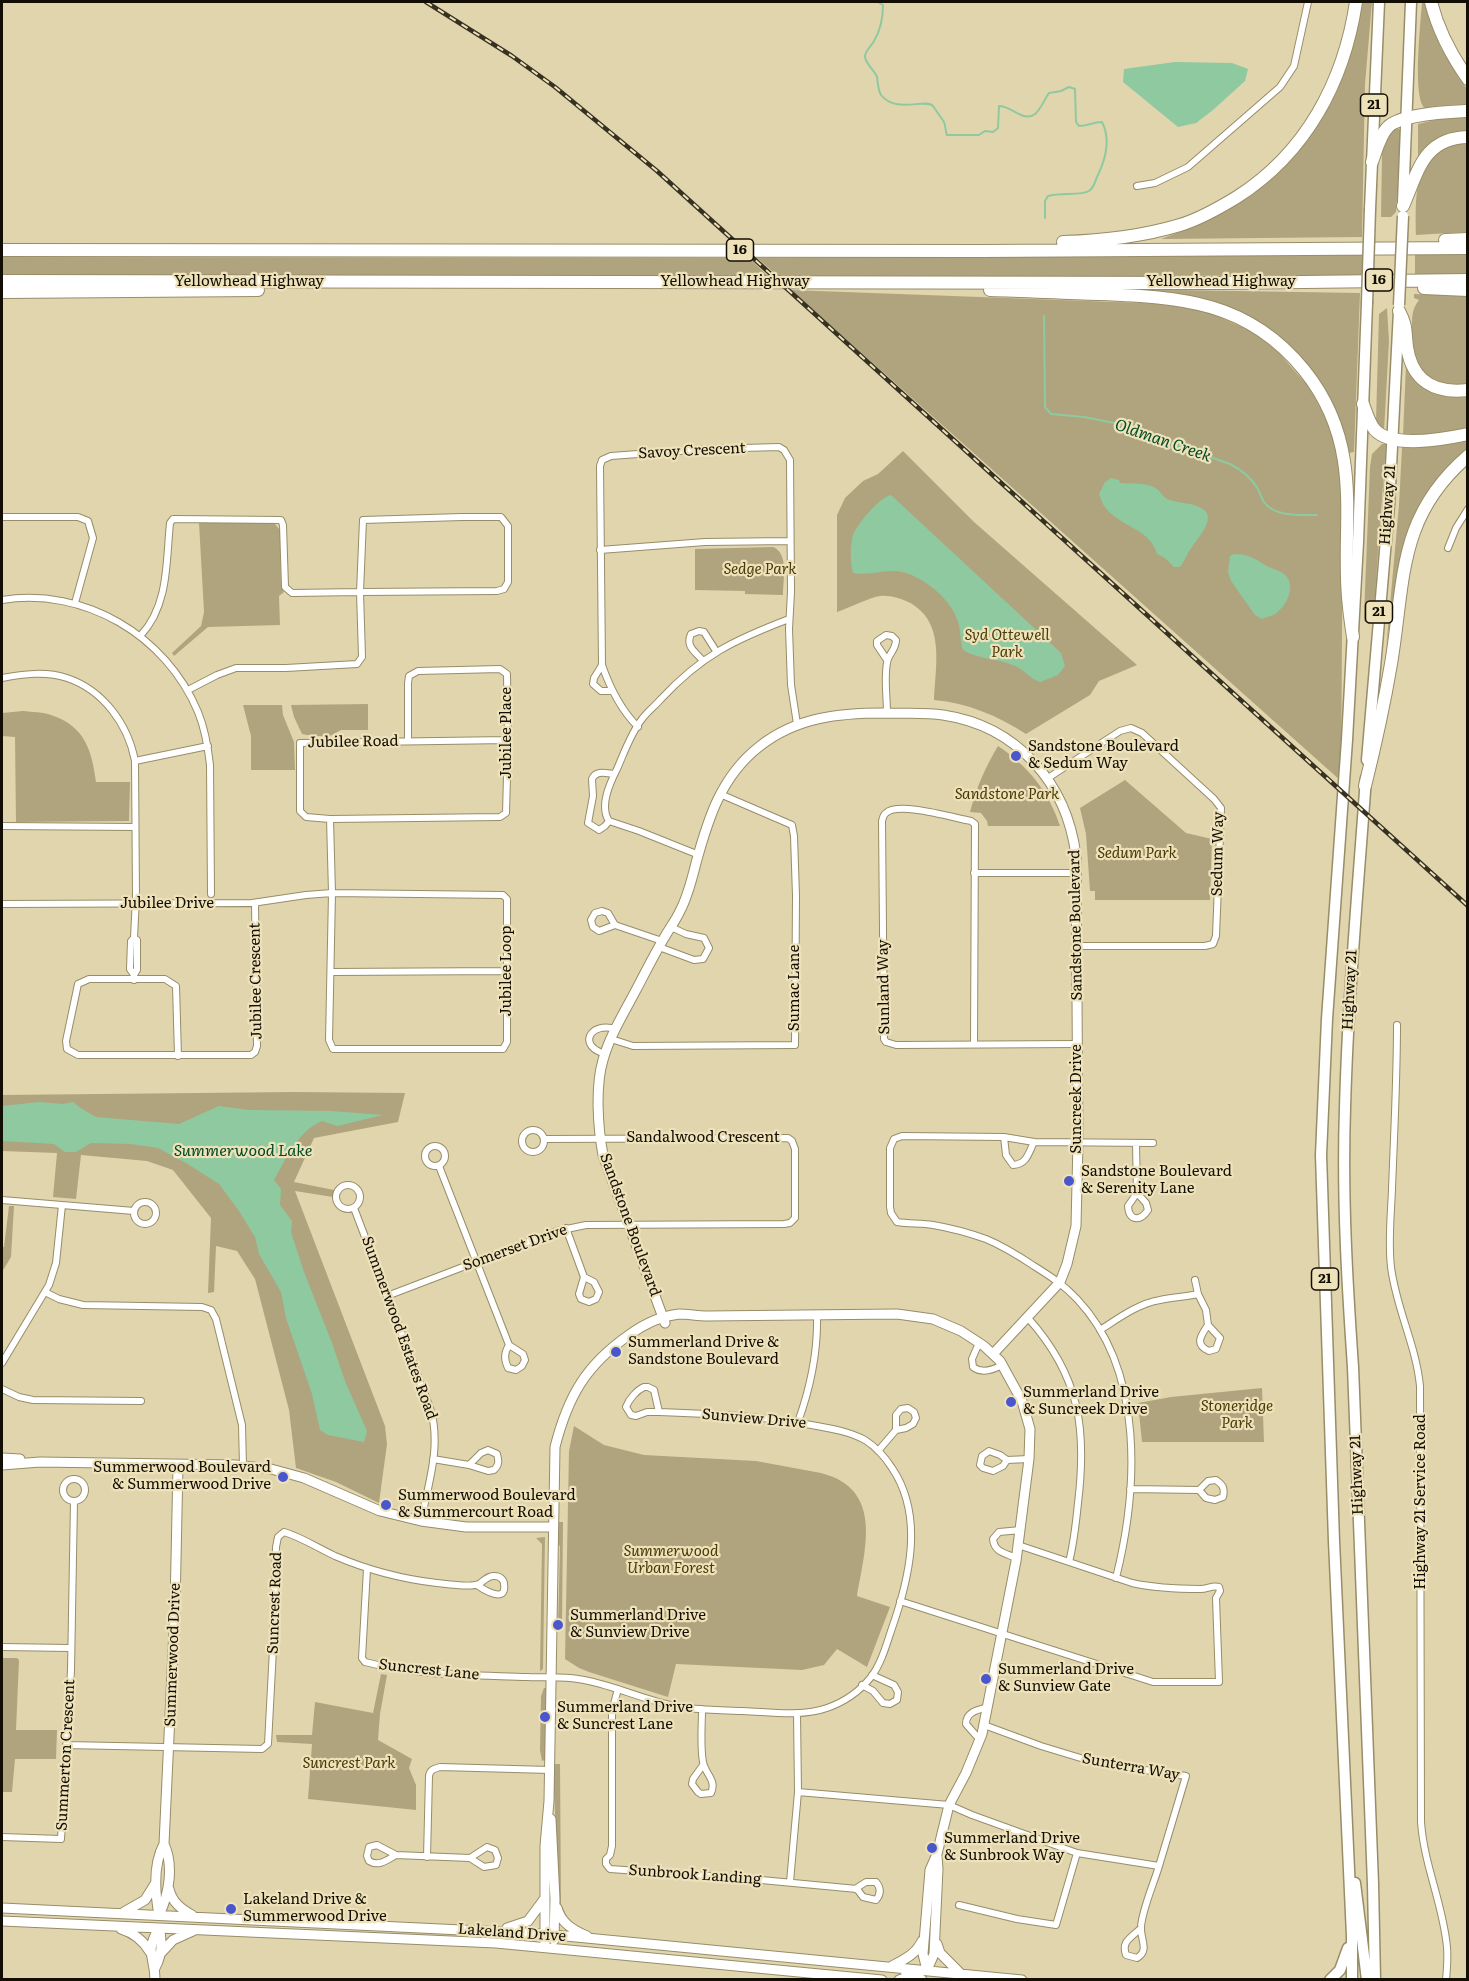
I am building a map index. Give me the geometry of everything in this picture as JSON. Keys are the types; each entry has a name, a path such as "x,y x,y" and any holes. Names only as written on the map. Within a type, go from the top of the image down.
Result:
{"highway":[{"path":"981,251 991,244 1071,242 1123,237 1165,229 1200,217 1249,189 1291,152 1319,112 1338,75 1356,2"},
{"path":"1431,2 1434,16 1447,46 1467,79"},
{"path":"1372,162 1385,130 1391,124 1406,118 1467,111"},
{"path":"1403,211 1420,165 1429,153 1438,145 1449,140 1467,137"},
{"path":"1418,248 1429,240 1467,239"},
{"name":"16","path":"2,250 981,251 1467,248"},
{"name":"Yellowhead Highway","path":"2,281 397,283 1467,280"},
{"path":"845,282 928,288 1171,298 1213,307 1232,314 1262,331 1292,356 1314,383 1332,417 1340,441 1346,478 1348,596 1353,637"},
{"path":"1291,282 1467,290"},
{"path":"2,292 283,290 397,283"},
{"path":"1399,308 1406,324 1410,359 1421,378 1433,387 1442,390 1456,392 1467,390"},
{"path":"1363,404 1373,428 1378,433 1393,439 1431,440 1467,434"},
{"path":"1365,786 1391,666 1405,563 1411,538 1420,514 1436,488 1467,456"}],"main road":[{"name":"Highway 21","path":"1352,1980 1352,1936 1334,1541 1322,1155 1327,1019 1353,637 1380,2"},
{"name":"Highway 21","path":"1375,1980 1345,1198 1345,1110 1350,981 1393,439 1412,2"},
{"path":"1349,1869 1355,1880 1367,1980"},
{"path":"1330,1980 1340,1970 1345,1960 1352,1936"}],"street":[{"path":"1137,186 1155,183 1188,167 1280,87 1294,66 1308,2"},
{"name":"Savoy Crescent","path":"638,726 623,710 612,691 602,665 600,466 602,460 610,456 706,449 779,447 784,450 790,460 789,619 791,685 797,724"},
{"path":"1448,548 1467,509"},
{"path":"2,517 78,517 88,521 93,538 75,603"},
{"path":"141,635 154,618 163,595 170,523 173,519 281,520 285,587 292,593 360,592 497,591 504,589 508,582 508,526 506,522 501,518 472,517 363,520 360,592 362,657 357,664 236,668 188,690"},
{"path":"600,550 705,542 790,541"},
{"path":"2,600 35,598 75,603 97,611 141,635 164,657 188,690 199,713 208,746 211,894"},
{"path":"699,855 609,821 604,813 604,807 614,774 641,720 684,676 716,651 760,629 789,619"},
{"path":"703,661 691,647 689,642 691,634 704,632 716,651"},
{"path":"887,660 887,713"},
{"path":"602,665 593,684 601,691 612,691"},
{"name":"Jubilee Place","path":"408,740 410,676 417,671 500,669 507,675 507,813"},
{"path":"2,678 33,674 67,678 106,703 122,724 132,746 135,761 136,904 130,969 134,977"},
{"name":"Sandstone Boulevard","path":"664,1320 603,1155 600,1138 600,1073 611,1039 687,895 709,819 720,794 742,763 774,735 797,724 832,715 887,713 944,715 984,727 1011,742 1048,777 1064,807 1075,843 1077,1031"},
{"name":"Sedum Way","path":"1048,777 1119,731 1131,728 1142,733 1221,808 1216,936 1213,944 1205,946 1077,946"},
{"name":"Jubilee Road","path":"507,813 500,818 330,819 306,817 300,811 300,743 508,740"},
{"path":"135,761 208,746"},
{"path":"609,821 599,830 588,823 593,796 592,780 593,776 600,772 614,774"},
{"name":"Sumac Lane","path":"611,1039 633,1046 795,1045 795,896 792,825 720,794"},
{"name":"Sunland Way","path":"974,873 976,829 973,822 907,809 894,809 886,813 882,821 884,1040 896,1045 1077,1044"},
{"path":"330,819 332,893"},
{"path":"2,826 135,827"},
{"path":"974,1044 974,873 1076,873"},
{"name":"Jubilee Drive","path":"2,904 255,903 332,893"},
{"name":"Jubilee Loop","path":"332,893 502,895 507,899 506,971 507,1042 503,1049 333,1049 329,1040 332,893"},
{"name":"Jubilee Crescent","path":"178,1056 176,986 165,979 134,977 89,979 78,984 66,1041 67,1049 78,1054 178,1056 251,1055 257,1046 255,903"},
{"path":"615,925 694,960 703,959 709,948 704,938 671,927"},
{"path":"331,972 506,971"},
{"name":"Highway 21 Service Road","path":"1397,1025 1397,1097 1390,1250 1396,1297 1415,1356 1420,1386 1421,1822 1425,1852 1446,1939 1446,1980"},
{"path":"606,1054 598,1052 591,1046 589,1036 591,1032 600,1027 616,1029"},
{"name":"Suncreek Drive","path":"993,1354 1060,1282 1067,1264 1076,1226 1077,1031"},
{"name":"Sandalwood Crescent","path":"600,1138 783,1137 792,1141 795,1149 796,1171 796,1214 793,1221 784,1224 647,1223"},
{"path":"1116,1578 1130,1489 1131,1441 1126,1396 1119,1373 1100,1330 1079,1300 1060,1282 1020,1257 988,1240 952,1228 897,1222 891,1213 890,1148 897,1137 1005,1137 1034,1142 1153,1143"},
{"path":"1005,1137 1006,1155 1013,1165 1026,1161 1034,1142"},
{"path":"545,1139 600,1138"},
{"path":"1136,1143 1137,1194"},
{"path":"439,1166 509,1345"},
{"path":"2,1200 134,1211"},
{"path":"2,1363 45,1292 56,1263 62,1205"},
{"name":"Summerwood Estates Road","path":"354,1208 433,1416 435,1439 433,1459 421,1521"},
{"name":"Somerset Drive","path":"387,1296 566,1228 647,1223"},
{"path":"566,1228 584,1277"},
{"path":"1195,1280 1198,1294 1206,1310 1208,1325"},
{"path":"45,1292 59,1299 83,1305 202,1307 211,1310 216,1319 240,1415 243,1434 243,1466"},
{"path":"1100,1330 1129,1311 1145,1304 1160,1299 1198,1294"},
{"path":"550,1947 550,1899 544,1846 549,1802 555,1447 569,1402 598,1358 623,1339 680,1314 707,1316 897,1314 933,1318 961,1331 993,1354 1002,1365 1022,1401 1030,1429 1029,1460 1021,1530 1003,1633 980,1740 950,1805 937,1854 930,1870 924,1954 927,1971 940,1980 961,1974 940,1953 935,1936"},
{"path":"798,1422 814,1366 818,1341 817,1315"},
{"path":"1028,1318 1054,1350 1067,1376 1082,1431 1082,1468 1069,1562"},
{"path":"979,1343 972,1359 973,1367 979,1371 985,1371 1002,1365"},
{"name":"Sunview Drive","path":"551,1678 575,1678 662,1703 702,1709 797,1713 816,1711 837,1704 856,1692 872,1675 884,1650 906,1576 912,1523 897,1475 878,1451 866,1441 844,1431 783,1419 659,1412 647,1412 636,1416 631,1414 626,1407 638,1391 648,1387 654,1390 659,1412"},
{"path":"2,1389 19,1397 33,1400 141,1401"},
{"path":"878,1451 896,1430"},
{"path":"433,1459 469,1465 488,1471 494,1470 499,1460 493,1451 485,1450 469,1465"},
{"path":"2,1458 40,1462 243,1466 271,1469 304,1478 380,1511 421,1521 466,1527 553,1527"},
{"path":"1007,1460 1029,1460"},
{"path":"2,1465 40,1462"},
{"name":"Summerwood Drive","path":"159,1915 156,1882 159,1853 164,1844 170,1746 178,1465"},
{"path":"1130,1489 1199,1490"},
{"name":"Summerton Crescent","path":"2,1838 61,1839 71,1670 74,1501"},
{"path":"1016,1558 995,1548 993,1539 999,1532 1021,1530"},
{"name":"Suncrest Road","path":"170,1746 262,1749 268,1744 276,1547 280,1534 287,1533 367,1569 426,1582 477,1585"},
{"path":"900,1601 1153,1682 1219,1682 1216,1598 1220,1592 1219,1587 1162,1588 1131,1583 1018,1545"},
{"name":"Suncrest Lane","path":"367,1569 361,1652 365,1662 385,1667 449,1674 551,1678"},
{"path":"2,1647 70,1648"},
{"path":"862,1685 873,1691 883,1703 890,1704 897,1700 898,1692 894,1685 872,1675"},
{"name":"Sunbrook Landing","path":"618,1689 612,1711 612,1846 606,1864 610,1869 855,1889"},
{"path":"980,1740 966,1724 966,1718 970,1713 988,1707"},
{"path":"702,1709 703,1765 713,1782 711,1793 698,1792 692,1784 703,1765"},
{"path":"790,1882 798,1792 797,1713"},
{"name":"Sunterra Way","path":"984,1725 1097,1763 1186,1776 1159,1866"},
{"path":"66,1745 170,1746"},
{"path":"427,1857 429,1776 433,1768 549,1770"},
{"path":"798,1792 950,1805 1077,1853 1159,1866 1141,1928 1143,1952 1137,1958 1128,1957 1123,1947 1141,1928"},
{"name":"Summerwood Drive","path":"159,1915 165,1904 168,1884 170,1855 164,1844"},
{"path":"959,1905 1056,1925 1077,1853"},
{"path":"899,1980 918,1977 927,1971 934,1954 939,1869 937,1854"},
{"path":"396,1855 470,1858"},
{"path":"126,1913 145,1900 156,1882"},
{"path":"168,1884 173,1900 195,1917"},
{"path":"498,1931 528,1921 550,1899"},
{"path":"550,1899 561,1920 592,1938"},
{"name":"Lakeland Drive","path":"2,1908 550,1934 1022,1980"},
{"path":"126,1913 159,1928 162,1944 154,1980"},
{"path":"127,1926 159,1915 171,1923 196,1930"},
{"path":"155,1968 150,1952 151,1943 159,1928 195,1917"},
{"name":"Lakeland Drive","path":"2,1921 550,1947 882,1980"},
{"path":"110,1926 135,1935 150,1952"},
{"path":"161,1953 173,1940 196,1930"},
{"path":"891,1966 918,1950 925,1936"},
{"path":"891,1966 918,1977"}],"green space":[{"path":"1360,2 1372,2 1365,84 1362,237 1161,239 1195,226 1286,165 1313,132 1336,93 1355,37"},
{"path":"1422,2 1426,2 1441,48 1467,89 1467,107 1433,110 1425,108 1421,102 1418,75"},
{"path":"1467,117 1467,132 1452,134 1433,142 1418,159 1418,124 1444,118"},
{"path":"1391,129 1400,130 1396,212 1391,217 1381,217 1382,153"},
{"path":"1467,142 1467,232 1416,235 1419,183 1428,160 1437,151 1451,144"},
{"path":"1415,253 1467,254 1467,274 1415,274"},
{"path":"1362,254 1362,275 780,278 757,258"},
{"path":"2,257 749,258 770,278 2,276"},
{"path":"1113,289 1360,293 1354,452 1349,453 1334,412 1254,321"},
{"path":"791,290 1169,304 1210,313 1242,327 1257,335 1278,352 1308,386 1325,416 1334,438 1343,488 1341,781"},
{"path":"1414,294 1467,296 1467,388 1433,380 1419,367 1413,346 1412,315 1419,300 1414,298"},
{"path":"1387,308 1389,341 1384,431 1376,421 1379,314"},
{"path":"1406,365 1425,386 1438,394 1467,397 1467,431 1435,436 1403,435"},
{"path":"1467,440 1467,451 1444,473 1427,495 1415,517 1400,565 1386,649 1402,447 1442,445"},
{"path":"1382,444 1386,444 1373,621 1369,624 1364,621 1364,615 1370,467 1372,454"},
{"name":"Syd Ottewell Park","path":"903,451 974,522 1137,665 1099,681 1090,695 1026,734 982,711 934,700 936,649 934,637 931,625 915,606 899,598 880,596 837,612 837,515 845,498 863,481 878,474"},
{"path":"199,523 274,523 280,530 281,587 284,592 279,596 280,625 208,627 174,656 172,653 201,626 204,612"},
{"name":"Sedge Park","path":"773,547 778,550 783,561 783,595 745,594 745,591 695,590 695,549"},
{"path":"368,704 368,730 341,730 330,736 302,734 291,705"},
{"path":"243,705 282,705 283,715 294,742 295,770 251,770 251,736"},
{"path":"23,711 51,715 72,726 85,741 89,750 96,782 130,782 129,821 16,822 15,737 2,736 2,713"},
{"name":"Sandstone Park","path":"998,746 1019,762 1036,781 1050,802 1060,826 988,826 981,813 970,812 982,778"},
{"name":"Sedum Park","path":"1125,780 1186,833 1212,839 1210,900 1095,900 1095,891 1090,891 1086,834 1080,808"},
{"path":"405,1093 398,1122 314,1138 294,1182 334,1190 333,1197 295,1191 385,1426 387,1444 379,1503 336,1482 296,1468 289,1410 255,1279 237,1251 216,1246 214,1292 208,1293 211,1218 173,1170 147,1161 81,1155 76,1199 53,1197 57,1153 2,1151 2,1095"},
{"path":"9,1206 14,1206 11,1257 2,1272 2,1247 4,1247"},
{"name":"Stoneridge Park","path":"1262,1388 1264,1442 1142,1442 1138,1403 1171,1397"},
{"name":"Summerwood Urban Forest","path":"574,1426 604,1445 644,1455 756,1461 821,1473 841,1481 854,1492 862,1507 866,1523 864,1559 857,1596 890,1607 867,1667 837,1649 824,1665 802,1670 676,1664 668,1697 589,1672 565,1659 569,1451"},
{"path":"563,1522 562,1626 558,1626 560,1547 557,1540 557,1523"},
{"path":"545,1537 543,1668 540,1671 542,1544 536,1538"},
{"path":"2,1658 19,1660 16,1730 57,1730 56,1759 15,1759 12,1792 2,1792"},
{"name":"Suncrest Park","path":"381,1674 387,1675 378,1740 412,1759 409,1768 416,1785 416,1810 308,1799 312,1744 277,1742 276,1735 312,1735 315,1702 373,1713"},
{"path":"544,1688 547,1691 545,1760 542,1761 540,1750 541,1696"},
{"path":"553,1764 560,1764 561,1904 569,1921 559,1908"}],"water":[{"path":"1175,62 1232,63 1248,69 1245,81 1213,110 1196,123 1178,127 1123,82 1124,69"},
{"path":"1111,478 1119,480 1120,483 1144,484 1153,487 1167,499 1204,510 1208,518 1207,524 1180,567 1174,567 1157,554 1153,545 1142,533 1119,520 1104,506 1099,494 1105,482"},
{"path":"891,495 1061,653 1065,666 1058,675 1040,682 1015,666 975,656 963,650 955,613 942,596 914,576 895,571 853,573 851,549 855,530 875,506"},
{"path":"1234,554 1251,557 1286,576 1290,591 1283,607 1275,614 1262,619 1255,615 1231,581 1228,572 1230,556"},
{"name":"Summerwood Lake","path":"39,1102 63,1104 73,1102 96,1117 179,1124 219,1106 249,1110 331,1111 383,1115 337,1126 322,1121 313,1126 299,1138 274,1180 281,1189 280,1205 292,1221 291,1232 304,1272 345,1381 367,1431 364,1442 328,1435 320,1430 312,1394 286,1318 281,1292 259,1254 255,1237 219,1184 158,1148 131,1144 91,1143 76,1152 65,1152 54,1144 2,1141 2,1106"}],"waterway":[{"name":"Oldman Creek","path":"878,2 883,5 881,24 865,57 877,77 881,95 894,104 933,106 944,122 947,135 979,135 985,131 993,132 998,128 999,106 1027,117 1031,116 1039,110 1049,93 1069,87 1075,89 1076,122 1079,126 1102,122 1107,142 1103,162 1093,188 1076,194 1048,196 1045,201 1045,218"},
{"name":"Oldman Creek","path":"1044,316 1045,407 1051,414 1114,423 1230,464 1249,477 1268,507 1281,513 1317,515"}],"railway":[{"path":"426,2 512,56 555,87 657,171 1468,906"}],"place":[{"name":"Sandstone Boulevard & Sedum Way","path":"1016,756"},
{"name":"Sandstone Boulevard & Serenity Lane","path":"1069,1181"},
{"name":"Summerland Drive & Sandstone Boulevard","path":"616,1352"},
{"name":"Summerland Drive & Suncreek Drive","path":"1011,1402"},
{"name":"Summerwood Boulevard & Summerwood Drive","path":"283,1477"},
{"name":"Summerwood Boulevard & Summercourt Road","path":"386,1505"},
{"name":"Summerland Drive & Sunview Drive","path":"558,1625"},
{"name":"Summerland Drive & Sunview Gate","path":"986,1679"},
{"name":"Summerland Drive & Suncrest Lane","path":"545,1717"},
{"name":"Summerland Drive & Sunbrook Way","path":"932,1848"},
{"name":"Lakeland Drive & Summerwood Drive","path":"231,1909"}]}
